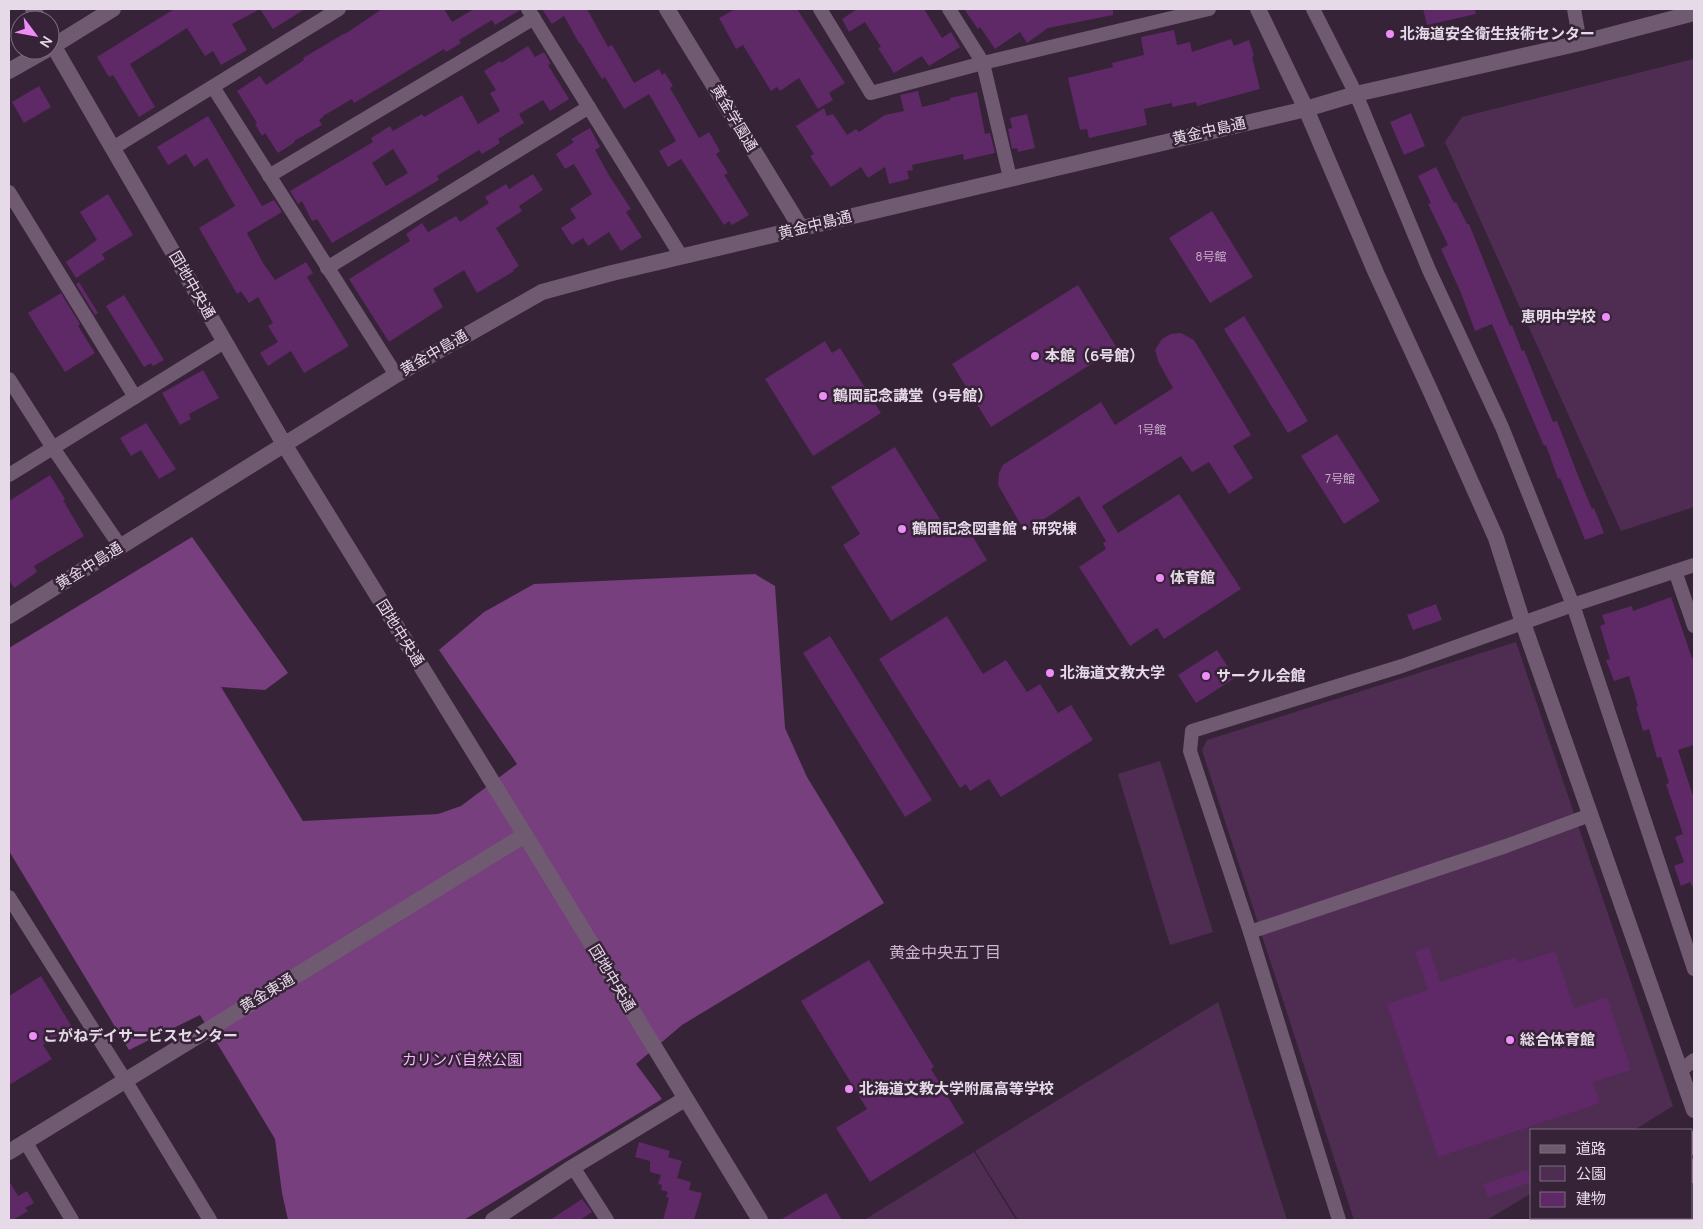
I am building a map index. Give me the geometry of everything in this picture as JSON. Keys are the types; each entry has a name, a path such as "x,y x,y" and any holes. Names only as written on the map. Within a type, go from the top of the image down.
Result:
{"street":[{"path":"60,40 113,9"},
{"path":"113,148 339,9"},
{"name":"黄金学園通","path":"667,9 801,228"},
{"path":"820,9 871,93 983,63 1209,9"},
{"path":"949,9 983,63 1010,178"},
{"path":"1258,9 1306,109 1368,255 1496,538 1523,623 1694,1110"},
{"path":"1313,9 1356,94 1429,270 1502,427 1573,605 1694,969"},
{"path":"1574,9 1580,43"},
{"name":"黄金中島通","path":"9,616 396,375 542,292 682,256 1306,109 1356,94 1580,43 1692,12"},
{"path":"269,176 531,13 682,256"},
{"path":"9,72 28,60"},
{"name":"団地中央通","path":"59,60 113,148 284,444 760,1220"},
{"path":"213,87 326,268 396,375"},
{"path":"326,268 589,107"},
{"path":"9,192 135,397"},
{"path":"9,475 224,342"},
{"path":"9,379 52,448 120,546"},
{"path":"1339,1220 1250,932 1190,751 1192,732 1402,666 1573,605 1694,565"},
{"path":"1675,571 1694,626"},
{"path":"1250,932 1506,846 1590,815"},
{"name":"黄金東通","path":"9,1152 525,835"},
{"path":"9,897 125,1080 210,1220"},
{"path":"1680,1072 1694,1060"},
{"path":"493,1220 574,1167 685,1099"},
{"path":"26,1142 72,1220"},
{"path":"574,1167 606,1220"}],"green space":[{"name":"恵明中学校","path":"1694,59 1694,507 1621,531 1445,142 1462,117"},
{"name":"カリンバ自然公園","path":"192,537 288,673 265,690 221,687 303,821 438,814 461,806 517,764 439,650 484,612 534,584 755,574 775,586 785,728 807,777 884,903 682,1025 636,1064 662,1099 464,1220 288,1220 282,1193 275,1139 200,1015 129,1050 9,851 9,648"},
{"path":"1516,642 1673,1106 1636,1129 1530,1129 1530,1194 1487,1220 1354,1220 1202,750 1207,740"},
{"path":"1160,761 1213,932 1170,945 1118,774"},
{"path":"1218,1002 1287,1220 1018,1220 975,1151"},
{"path":"974,1152 1016,1220 864,1220"}],"building":[{"path":"174,9 260,9 232,24 247,50 221,65 213,51 205,56 187,28 130,64 155,107 139,117 113,75 109,77 97,57"},
{"path":"260,9 305,9 273,29"},
{"path":"382,9 444,9 452,22 474,9 520,10 495,25 492,20 459,40 461,43 446,52 444,49 354,103 352,99 323,116 319,120 322,125 294,141 278,153 265,133 262,136 255,124 257,123 237,91 260,76 266,85 304,60 303,58 345,34"},
{"path":"542,9 587,9 608,47 612,45 634,83 659,69 662,75 665,73 673,86 670,88 699,138 709,132 720,151 716,154 728,173 724,175 749,215 732,225 729,221 724,225 681,159 668,167 659,151 676,141 649,94 624,109 605,77 602,79 564,16 552,24"},
{"path":"735,9 797,9 845,83 829,93 833,100 818,109 799,78 780,91 777,87 771,91 743,45 736,49 719,18"},
{"path":"857,9 924,9 942,38 951,32 960,47 929,66 922,56 894,73 878,48 881,47 865,22 849,32 842,19"},
{"path":"964,9 1113,9 1113,15 1048,28 1027,43 1020,32 995,49 980,27 978,29"},
{"path":"1423,9 1475,9 1476,14 1427,25"},
{"path":"1174,30 1177,45 1190,42 1192,52 1231,39 1234,46 1249,40 1260,89 1197,106 1196,102 1172,107 1172,103 1144,109 1147,125 1089,138 1087,129 1080,130 1068,78 1113,67 1112,63 1144,55 1141,37"},
{"path":"528,46 535,57 544,52 551,64 548,65 569,99 550,111 543,100 519,114 524,123 498,139 500,143 482,154 479,150 437,176 439,180 332,243 317,219 312,221 302,201 298,204 290,191 373,142 371,138 390,126 393,131 422,114 424,117 462,95 478,124 500,111 490,93 496,90 484,71 500,61 501,63","holes":["393,149 408,173 386,186 372,163"]},
{"path":"39,86 51,107 24,123 12,102"},
{"path":"918,91 922,107 977,92 985,134 990,133 995,153 964,160 963,154 912,165 913,170 907,171 909,179 889,184 885,167 868,178 861,167 831,187 810,156 814,154 796,126 824,108 827,116 833,114 847,135 856,129 859,132 885,115 904,111 900,95"},
{"path":"1411,113 1425,146 1404,155 1390,122"},
{"path":"1027,114 1035,148 1018,152 1017,148 1012,149 1008,129 1012,128 1010,118"},
{"path":"208,116 262,206 274,200 282,212 247,233 263,263 275,280 306,262 313,273 307,277 349,346 304,373 291,351 268,366 260,353 278,342 268,326 273,323 258,297 249,303 241,291 237,294 199,228 235,206 207,158 194,167 186,154 168,165 157,147"},
{"path":"590,128 600,147 595,150 631,209 626,212 642,237 621,251 609,232 588,246 583,238 572,245 561,228 576,218 570,209 592,194 574,164 565,169 556,154 574,142 571,139"},
{"path":"1436,167 1454,203 1456,202 1467,224 1469,224 1510,326 1512,325 1522,351 1524,350 1553,422 1557,421 1592,509 1594,508 1604,533 1585,540 1560,478 1558,479 1546,445 1544,446 1492,324 1475,331 1461,293 1441,249 1448,245 1428,204 1431,203 1418,176"},
{"path":"533,174 543,190 519,206 522,211 496,228 519,266 514,271 477,293 464,270 433,289 443,307 389,342 349,279 410,241 406,234 422,223 428,232 456,216 460,222 489,203 485,197 506,184 509,189"},
{"path":"108,194 133,235 102,254 105,259 76,278 66,262 97,240 80,212"},
{"path":"1212,211 1253,277 1210,303 1169,238"},
{"path":"79,282 98,313 95,315 76,284"},
{"name":"本館（6号館）","path":"1078,285 1117,348 991,427 952,364"},
{"path":"61,293 95,353 65,372 28,313"},
{"path":"124,295 164,360 153,366 151,363 144,367 106,306"},
{"path":"1244,316 1308,421 1288,433 1224,329"},
{"path":"1181,333 1194,340 1251,435 1233,446 1253,478 1229,494 1209,462 1192,472 1181,456 1102,506 1118,533 1179,494 1241,589 1164,639 1157,628 1130,646 1079,567 1106,549 1103,543 1106,541 1079,496 1025,532 998,485 999,473 1003,465 1101,402 1115,425 1173,388 1159,363 1155,350 1162,339 1171,334"},
{"name":"鶴岡記念講堂（9号館）","path":"825,341 832,353 840,348 881,413 813,456 765,379"},
{"path":"203,370 219,398 189,414 191,419 180,425 162,393"},
{"path":"146,423 176,469 159,479 141,450 131,456 120,438"},
{"path":"1337,434 1380,501 1344,524 1301,456"},
{"name":"鶴岡記念図書館・研究棟","path":"895,447 949,534 965,524 987,560 891,621 843,545 860,534 831,487"},
{"path":"50,475 84,536 34,566 37,572 14,588 9,580 9,501"},
{"path":"1671,597 1692,658 1694,658 1694,745 1678,750 1694,799 1694,886 1690,882 1681,886 1674,866 1684,862 1675,837 1683,834 1666,784 1669,783 1661,757 1657,758 1649,729 1643,731 1629,676 1614,681 1606,660 1610,659 1600,626 1605,624 1602,615 1632,606 1633,611"},
{"path":"1436,604 1442,620 1413,630 1407,615"},
{"path":"947,616 983,674 1006,660 1027,692 1040,684 1058,713 1071,705 1093,740 1001,797 989,779 970,791 966,784 960,788 879,659"},
{"path":"830,636 932,800 905,817 803,653"},
{"name":"サークル会館","path":"1217,650 1235,678 1196,703 1178,675"},
{"name":"総合体育館","path":"1429,947 1440,982 1516,957 1518,963 1555,951 1574,1008 1607,997 1631,1070 1593,1082 1600,1103 1438,1157 1387,1004 1428,990 1415,952"},
{"path":"869,960 934,1067 931,1069 964,1123 870,1182 836,1128 867,1109 801,1001"},
{"name":"こがねデイサービスセンター","path":"41,976 72,1027 43,1045 52,1059 9,1085 9,996"},
{"path":"639,1142 670,1151 668,1157 682,1161 677,1178 691,1182 689,1190 702,1193 694,1220 663,1220 669,1198 666,1197 668,1192 661,1190 662,1185 658,1184 661,1175 650,1172 650,1161 635,1157"},
{"path":"1527,1170 1530,1179 1530,1182 1488,1197 1483,1184"},
{"path":"9,1181 18,1196 27,1191 34,1203 25,1208 28,1211 13,1220 9,1220"},
{"path":"826,1193 842,1220 780,1220"},
{"path":"582,1199 592,1212 580,1220 550,1220"}],"place":[{"name":"北海道安全衛生技術センター","path":"1390,34"},
{"name":"恵明中学校","path":"1606,317"},
{"name":"本館（6号館）","path":"1035,356"},
{"name":"鶴岡記念講堂（9号館）","path":"823,396"},
{"name":"鶴岡記念図書館・研究棟","path":"902,529"},
{"name":"体育館","path":"1160,578"},
{"name":"北海道文教大学","path":"1050,673"},
{"name":"サークル会館","path":"1206,676"},
{"name":"こがねデイサービスセンター","path":"33,1036"},
{"name":"総合体育館","path":"1510,1040"},
{"name":"北海道文教大学附属高等学校","path":"849,1089"}],"district":[{"name":"黄金中央五丁目","path":"945,952"}]}
